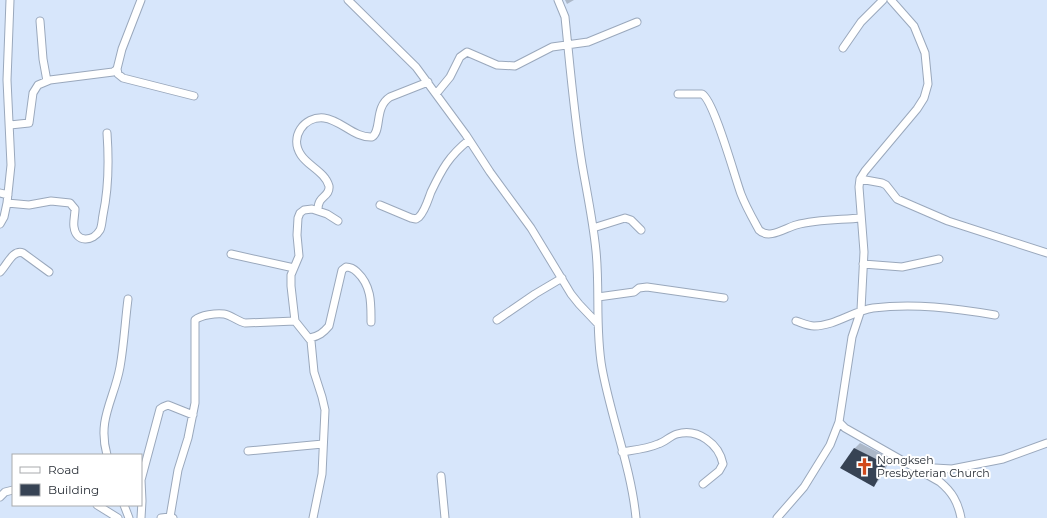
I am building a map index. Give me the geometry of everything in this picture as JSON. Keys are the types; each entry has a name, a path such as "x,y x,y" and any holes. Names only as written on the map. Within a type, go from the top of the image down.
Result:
{"street":[{"path":"0,224 4,217 7,204 11,165 8,80 10,0"},
{"path":"141,0 122,49 117,69 120,76 128,80 194,96"},
{"path":"349,0 416,67 428,82 490,172 531,228 571,294 598,324"},
{"path":"558,0 565,17 579,144 593,228 598,276 598,324 602,368 630,480 636,518"},
{"path":"843,48 861,22 883,0"},
{"path":"777,518 804,487 830,445 839,422 852,337 861,310 864,252 859,187 860,179 924,98 928,84 925,53 914,26 891,0"},
{"path":"40,21 43,59 47,81"},
{"path":"436,94 450,77 460,57 467,52 497,65 509,66 522,63 543,50 552,47 568,46 588,42 637,22"},
{"path":"10,124 29,123 35,89 47,81 113,72 117,69"},
{"path":"0,82 8,80"},
{"path":"318,210 320,202 329,190 321,174 301,155 297,147 296,139 300,128 306,122 324,118 361,135 372,137 376,134 380,109 386,100 428,82"},
{"path":"678,94 702,94 708,100 742,195 759,230 762,233 772,234 798,224 809,222 861,218"},
{"path":"7,204 29,205 51,201 70,203 75,209 75,232 83,240 95,237 100,229 107,198 107,132"},
{"path":"380,205 411,218 416,219 419,217 437,179 449,159 469,140"},
{"path":"860,179 882,183 886,185 897,199 948,221 1047,253"},
{"path":"0,192 8,195"},
{"path":"313,518 322,474 324,403 314,372 312,341 295,321 291,275 300,256 297,235 298,218 300,213 304,210 312,208 338,221"},
{"path":"593,228 625,218 631,220 641,230"},
{"path":"0,272 14,254 20,252 24,253 49,272"},
{"path":"231,254 294,268"},
{"path":"864,264 902,268 939,259"},
{"path":"310,338 317,337 324,333 329,326 342,270 346,267 353,268 360,275 369,289 371,298 370,322"},
{"path":"497,320 535,294 562,278"},
{"path":"598,297 634,292 639,288 647,287 724,298"},
{"path":"107,454 104,437 105,420 120,368 128,299"},
{"path":"796,322 813,326 824,325 861,310 873,308 925,306 952,308 995,315"},
{"path":"161,518 172,518 178,470 188,438 193,415 195,403 196,341 194,322 197,318 222,314 245,323 295,321"},
{"path":"142,476 160,409 168,405 193,415"},
{"path":"839,422 845,428 900,460 928,474 950,491 957,502 961,518"},
{"path":"622,452 659,444 679,433 700,435 716,448 722,456 724,464 719,471 703,484"},
{"path":"900,460 916,467 952,469 1002,459 1047,443"},
{"path":"248,451 323,444"},
{"path":"441,476 445,518"},
{"path":"0,497 5,492 12,490"},
{"path":"99,506 118,518"},
{"path":"124,506 129,518"},
{"path":"141,518 142,506"}],"building":[{"name":"Nongkseh Presbyterian Church","path":"854,448 886,464 874,487 840,468"}],"place":[{"name":"Nongkseh Presbyterian Church","path":"864,466"}]}
